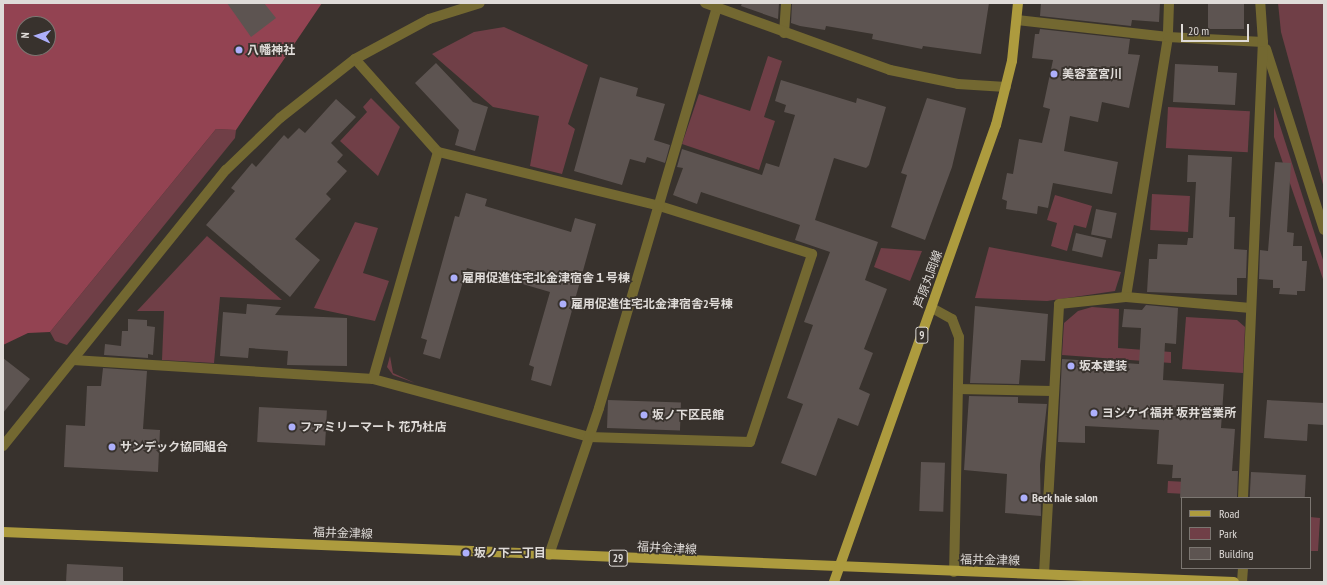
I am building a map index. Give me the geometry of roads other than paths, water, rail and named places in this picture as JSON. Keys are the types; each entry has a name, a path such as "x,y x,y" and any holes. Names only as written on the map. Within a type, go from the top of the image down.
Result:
{"main road":[{"name":"芦原丸岡線","path":"834,582 932,308 1006,87 1017,20 1018,3"},
{"name":"福井金津線","path":"3,532 839,568 1044,574 1234,582"}],"street":[{"path":"3,446 226,170 280,118 355,59 429,19 480,3"},
{"path":"705,3 784,33 890,70 958,84 1006,87"},
{"path":"784,33 786,3"},
{"path":"1126,297 1168,37 1169,3"},
{"path":"1243,497 1263,42 1260,3"},
{"path":"549,555 589,437 660,206 717,8"},
{"path":"1017,20 1168,37 1263,42"},
{"path":"1263,42 1324,230"},
{"path":"73,360 373,379 589,437 750,442 812,254 660,206 438,152 355,59"},
{"path":"373,379 438,152"},
{"path":"1044,574 1052,391 1059,304 1126,297 1252,308"},
{"path":"932,308 952,319 958,337 954,572"},
{"path":"958,389 1052,391"},
{"path":"1242,569 1242,582"}],"place":[{"name":"八幡神社","path":"239,50"},
{"name":"美容室宮川","path":"1054,74"},
{"name":"雇用促進住宅北金津宿舎１号棟","path":"454,278"},
{"name":"雇用促進住宅北金津宿舎2号棟","path":"563,304"},
{"name":"坂本建装","path":"1071,366"},
{"name":"ヨシケイ福井 坂井営業所","path":"1094,413"},
{"name":"坂ノ下区民館","path":"644,415"},
{"name":"ファミリーマート 花乃杜店","path":"292,427"},
{"name":"サンデック協同組合","path":"112,447"},
{"name":"Beck haie salon","path":"1024,498"},
{"name":"坂ノ下一丁目","path":"466,553"}]}
